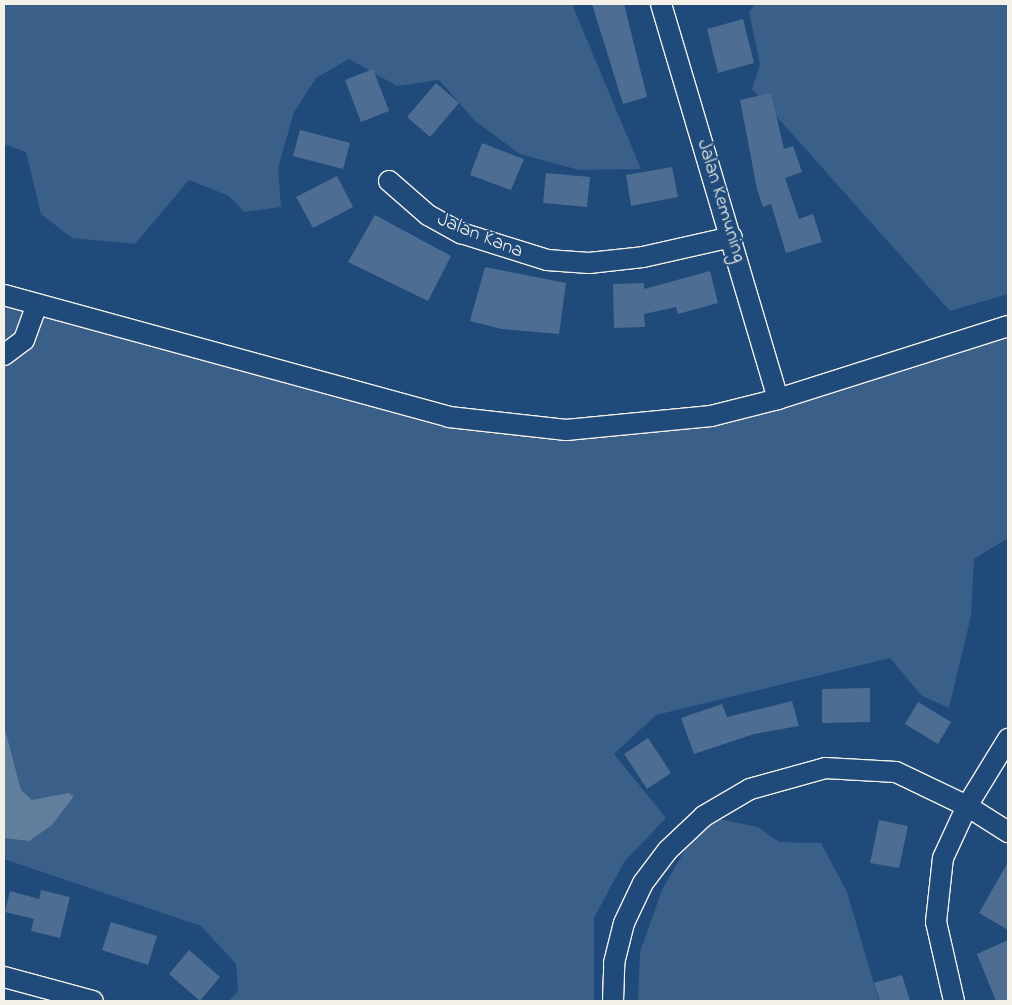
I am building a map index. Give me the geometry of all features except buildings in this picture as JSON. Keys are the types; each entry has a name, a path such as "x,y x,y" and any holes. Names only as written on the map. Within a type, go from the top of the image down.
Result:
{"street":[{"name":"Jalan Kemuning","path":"661,4 732,238 778,400"},
{"name":"Jalan Kana","path":"389,181 428,215 461,233 547,260 589,263 643,257 732,238"},
{"path":"4,295 449,417 513,427 641,426 712,416 778,400 1008,326"},
{"path":"4,355 24,340 37,304"},
{"path":"954,1001 936,922 937,889 943,858 967,806 1008,739"},
{"path":"612,1001 616,955 642,884 668,850 704,816 750,789 825,768 896,772 967,806 1008,832"},
{"path":"4,977 94,1001"}],"shaded area":[{"path":"4,4 572,4 641,169 579,170 520,154 475,121 439,80 397,86 349,59 316,78 294,112 278,168 281,207 244,212 229,196 189,180 135,244 72,238 41,214 26,152 4,144"},
{"path":"755,4 1008,4 1008,294 950,311 752,89 760,64 749,12"},
{"path":"4,299 513,431 618,432 1008,335 1008,538 974,559 971,616 949,708 922,696 890,658 656,715 614,754 666,818 624,862 594,918 594,1001 229,1001 238,991 236,964 201,926 4,859"},
{"path":"4,726 21,790 32,800 68,793 74,796 52,825 29,841 4,838"},
{"path":"704,816 758,827 779,842 821,843 847,892 879,1001 638,1001 640,952 662,890"}]}
